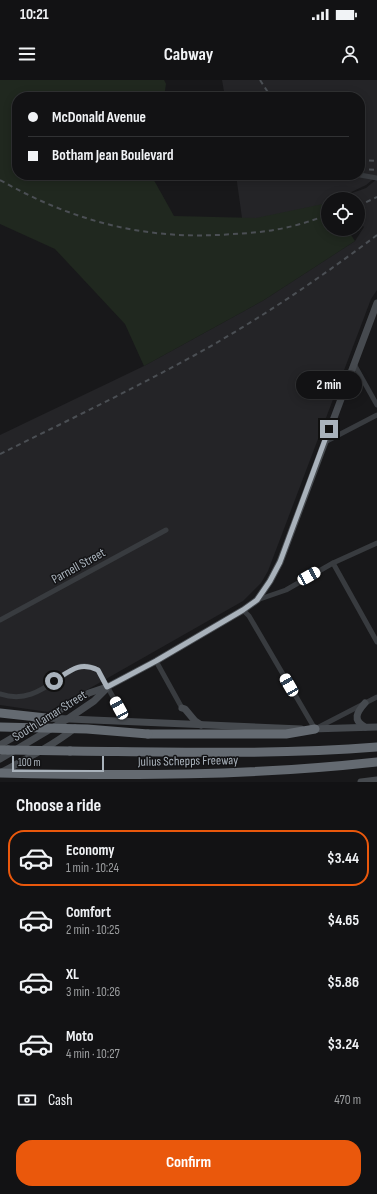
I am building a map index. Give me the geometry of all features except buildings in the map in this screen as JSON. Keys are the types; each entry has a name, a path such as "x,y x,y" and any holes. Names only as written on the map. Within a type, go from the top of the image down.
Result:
{"highway":[{"path":"0,713 46,718"},
{"path":"0,727 88,729 148,734 286,734 314,729"},
{"name":"Julius Schepps Freeway","path":"0,750 255,752 318,751 377,746"},
{"name":"Julius Schepps Freeway","path":"0,773 139,774 232,772 302,769 377,762"}],"main road":[{"path":"107,687 156,661 243,610 257,600 270,581 280,562 377,303"},
{"name":"South Lamar Street","path":"0,744 89,694 107,687"},
{"name":"South Lamar Street","path":"0,760 94,702 107,687"},
{"path":"365,703 358,711 358,721 360,725 366,727"},
{"path":"182,708 201,725"},
{"path":"181,723 184,718 182,708"},
{"path":"46,718 314,729 377,727"},
{"path":"0,773 63,737 86,720"},
{"path":"361,782 377,780"}],"street":[{"path":"365,176 377,178"},
{"path":"354,364 377,405"},
{"path":"324,443 377,415"},
{"name":"Parnell Street","path":"0,620 166,530"},
{"path":"257,600 286,590 333,563 377,544"},
{"path":"333,563 377,642"},
{"path":"243,610 249,616 314,729 377,697"},
{"path":"156,661 182,708"},
{"path":"0,694 8,697 20,698 33,694 76,668 85,665 98,670 127,722"}],"shaded area":[{"path":"0,80 164,80 166,84 165,92 12,92 12,180 154,180 174,216 256,218 321,204 321,236 352,236 355,241 264,300 144,366 125,324 55,249 0,224"},
{"path":"222,80 377,80 377,176 366,185 351,192 321,192 321,231 41,217 16,180 33,180 151,218 242,218 237,180 365,180 365,92 224,92"},
{"path":"0,157 12,170 12,175"},
{"path":"377,179 377,290 371,299 268,571 261,583 243,601 48,712 0,705 0,435 144,366 264,300 355,241 358,236 365,236 365,192 355,192 366,188"}],"railway":[{"path":"260,80 268,92"},
{"path":"365,160 377,161"},
{"path":"365,169 377,170"},
{"path":"0,180 28,195 56,207 112,225 141,231 202,235 241,234 263,232 293,226 321,217"},
{"path":"365,203 377,197"},
{"path":"0,454 171,368 219,342 288,298 377,235"}],"route":[{"path":"54,681 76,668 85,665 91,666 98,670 107,687 156,661 243,610 257,600 270,581 280,562 329,429"}]}
